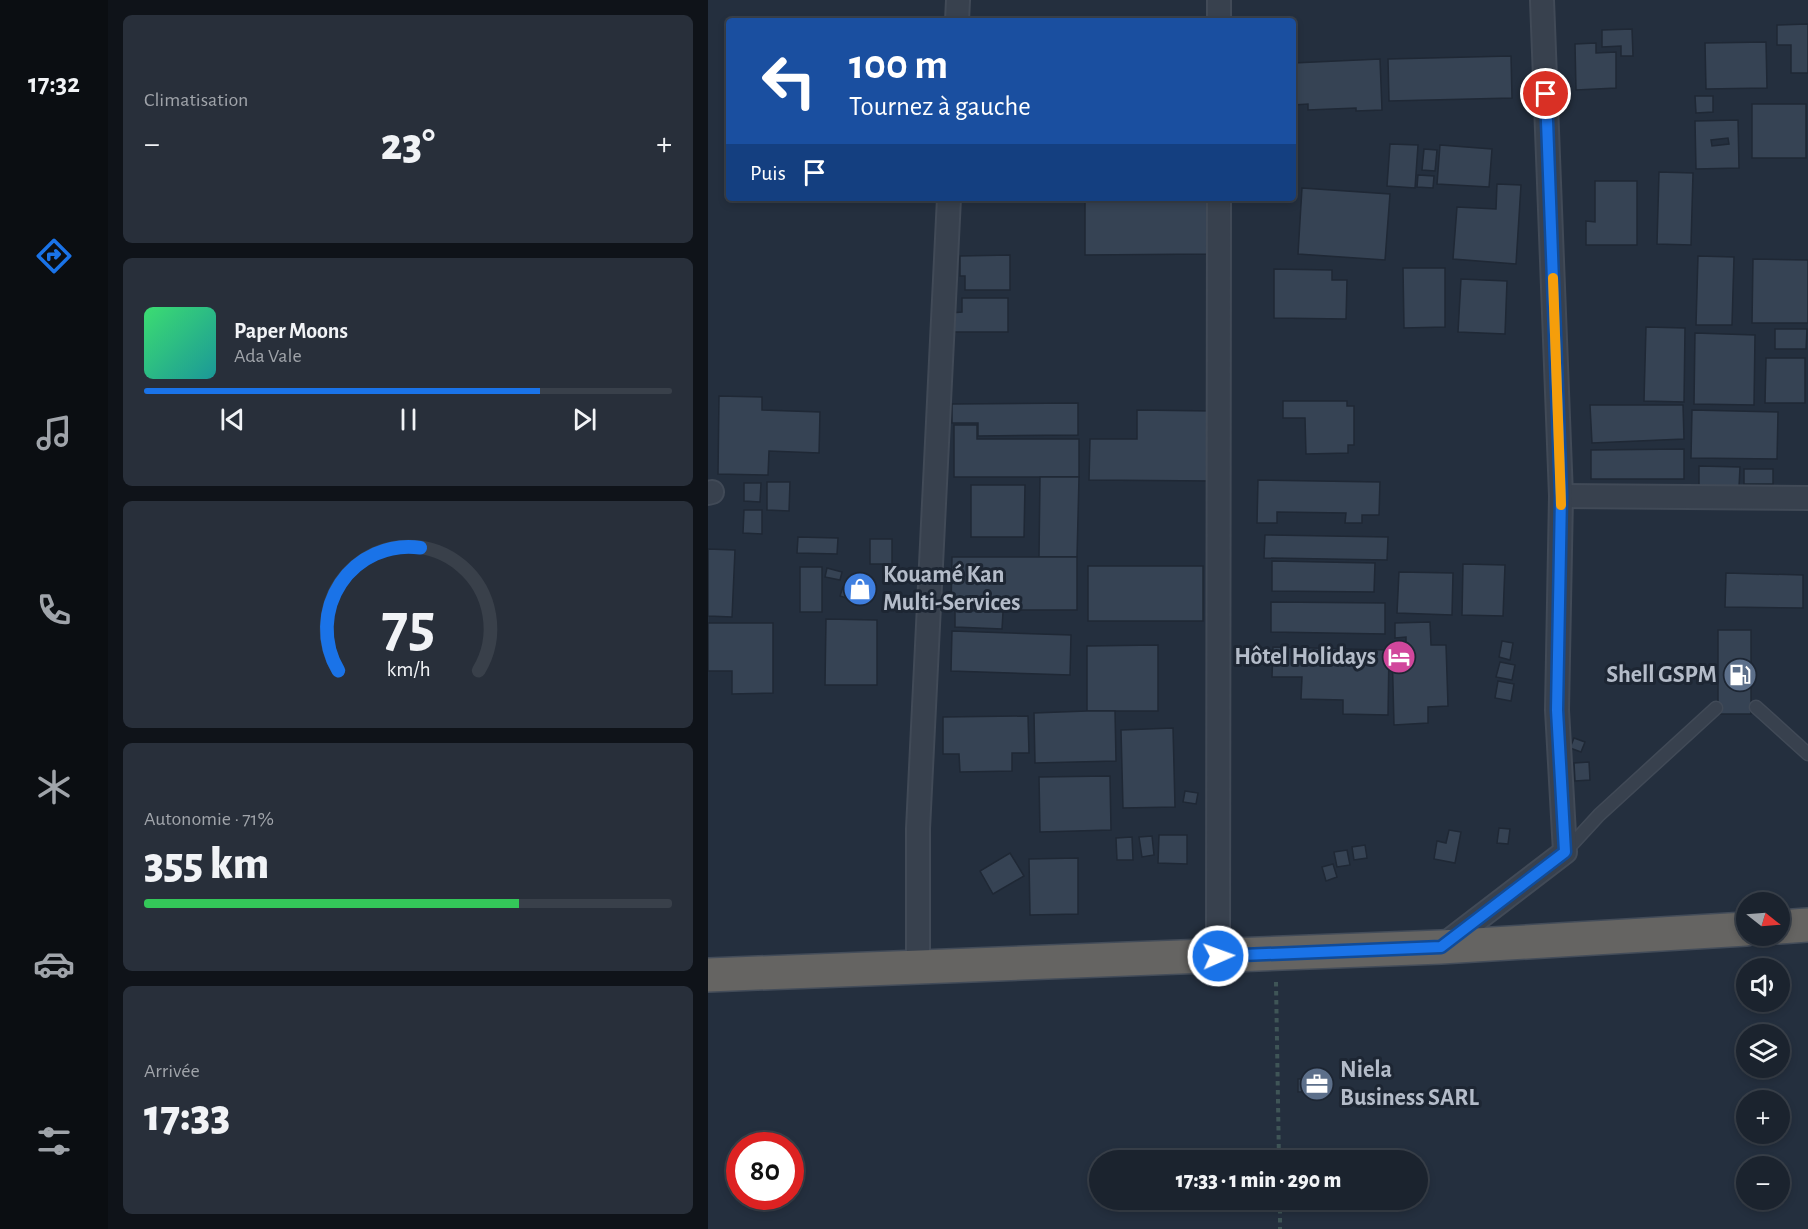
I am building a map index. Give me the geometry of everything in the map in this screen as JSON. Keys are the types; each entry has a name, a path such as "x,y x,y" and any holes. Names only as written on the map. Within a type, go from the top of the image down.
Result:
{"highway":[{"path":"1790,926 1808,925"},
{"path":"708,975 1441,947 1736,930"}],"street":[{"path":"957,18 958,0"},
{"path":"1219,0 1219,18"},
{"path":"1441,947 1565,852 1557,710 1561,496 1542,0"},
{"path":"918,967 918,829 949,201"},
{"path":"1218,956 1219,201"},
{"path":"1561,496 1808,498"}],"lane":[{"path":"1755,707 1808,754"},
{"path":"1565,852 1599,815 1716,708"}],"path":[{"path":"1276,954 1279,1150"},
{"path":"1280,1210 1280,1229"}],"building":[{"path":"1808,24 1808,73 1791,73 1791,45 1777,45 1777,25"},
{"path":"1632,29 1633,56 1621,56 1621,46 1602,47 1602,30"},
{"path":"1766,42 1767,88 1706,89 1705,43"},
{"path":"1596,43 1596,53 1616,52 1616,88 1576,90 1575,44"},
{"path":"1511,56 1512,98 1389,101 1388,59"},
{"path":"1380,59 1382,110 1356,111 1356,108 1308,110 1308,104 1296,105 1296,63"},
{"path":"1695,96 1713,96 1713,112 1696,113"},
{"path":"1752,104 1806,104 1806,158 1752,158"},
{"path":"1738,120 1739,168 1696,169 1695,121","holes":["1728,138 1729,144 1712,146 1711,140"]},
{"path":"1390,144 1418,145 1415,188 1387,186"},
{"path":"1440,145 1492,149 1489,187 1437,184"},
{"path":"1424,149 1437,150 1435,171 1422,170"},
{"path":"1659,172 1693,173 1691,245 1657,244"},
{"path":"1418,175 1434,176 1433,188 1417,187"},
{"path":"1595,181 1637,181 1637,245 1586,245 1586,221 1595,222"},
{"path":"1497,184 1521,185 1516,264 1453,259 1457,207 1496,209"},
{"path":"1302,188 1390,194 1385,260 1298,254"},
{"path":"1085,201 1208,201 1209,254 1085,255"},
{"path":"1010,255 1010,290 965,290 965,276 960,276 960,256"},
{"path":"1698,256 1734,257 1732,325 1696,325"},
{"path":"1753,259 1808,260 1808,323 1752,323"},
{"path":"1403,268 1445,268 1445,327 1404,328"},
{"path":"1274,269 1332,270 1332,280 1347,280 1346,319 1274,318"},
{"path":"1461,279 1507,281 1505,334 1458,332"},
{"path":"962,298 1008,298 1008,332 950,332 950,313 962,312"},
{"path":"1646,327 1685,328 1684,402 1644,401"},
{"path":"1775,329 1807,329 1806,349 1775,349"},
{"path":"1695,333 1755,335 1754,405 1694,404"},
{"path":"1766,358 1805,358 1805,403 1765,403"},
{"path":"719,396 762,397 762,410 820,412 819,453 769,451 768,475 718,474"},
{"path":"1283,401 1347,401 1347,406 1354,406 1354,445 1348,445 1348,453 1306,454 1305,418 1283,418"},
{"path":"1078,403 1078,435 978,436 978,423 952,423 952,404"},
{"path":"1590,405 1683,405 1684,439 1592,443"},
{"path":"1137,410 1213,411 1212,481 1089,480 1090,439 1137,439"},
{"path":"1692,410 1778,412 1777,459 1691,458"},
{"path":"954,425 977,425 977,439 1079,439 1079,477 954,477"},
{"path":"1684,449 1684,479 1591,479 1591,450"},
{"path":"1699,466 1740,467 1739,487 1699,486"},
{"path":"1744,469 1773,469 1773,484 1744,484"},
{"path":"1040,477 1079,477 1077,557 1039,557"},
{"path":"1258,480 1380,482 1379,515 1362,515 1362,523 1345,523 1346,513 1277,512 1277,523 1257,523"},
{"path":"767,482 790,482 789,511 767,510"},
{"path":"744,483 761,483 760,502 744,501"},
{"path":"971,485 1025,485 1024,537 971,537"},
{"path":"744,510 762,510 762,534 743,533"},
{"path":"1265,535 1388,537 1387,560 1264,558"},
{"path":"798,537 838,538 837,554 797,553"},
{"path":"870,539 892,539 892,564 870,564"},
{"path":"708,549 735,550 732,617 708,616"},
{"path":"952,557 1077,557 1077,610 951,610"},
{"path":"1272,561 1375,563 1374,592 1272,591"},
{"path":"1463,564 1505,565 1503,616 1462,615"},
{"path":"1088,566 1203,566 1203,621 1088,621"},
{"path":"800,567 822,567 822,612 800,612"},
{"path":"827,568 842,572 840,580 825,577"},
{"path":"1399,572 1453,573 1452,615 1397,613"},
{"path":"1726,573 1803,575 1803,608 1725,607"},
{"path":"843,587 853,590 850,599 840,596"},
{"path":"1271,602 1385,603 1385,634 1271,632"},
{"path":"955,610 1003,612 1002,629 955,627"},
{"path":"826,619 877,620 877,685 825,685"},
{"path":"1430,622 1431,645 1446,645 1448,706 1428,707 1428,723 1394,725 1392,646 1406,645 1406,637 1395,638 1395,623"},
{"path":"708,623 773,623 773,693 732,694 732,671 708,671"},
{"path":"1718,630 1751,630 1751,714 1718,714"},
{"path":"952,631 1071,635 1070,675 951,671"},
{"path":"1502,641 1513,643 1510,660 1499,657"},
{"path":"1158,645 1158,711 1087,711 1087,646"},
{"path":"1273,647 1389,650 1388,715 1343,714 1343,700 1301,699 1302,677 1272,677"},
{"path":"1500,662 1515,665 1512,680 1496,677"},
{"path":"1498,681 1514,684 1511,701 1495,698"},
{"path":"1115,711 1116,761 1035,763 1034,713"},
{"path":"1028,716 1029,753 1012,753 1012,771 960,772 959,754 943,754 943,717"},
{"path":"1173,728 1175,807 1123,808 1121,730"},
{"path":"1574,738 1585,742 1581,752 1570,748"},
{"path":"1589,762 1590,780 1575,781 1574,763"},
{"path":"1110,776 1111,830 1040,832 1039,777"},
{"path":"1185,791 1198,793 1196,804 1183,802"},
{"path":"1499,828 1510,829 1508,844 1497,843"},
{"path":"1449,830 1461,832 1455,863 1434,859 1437,841 1446,843"},
{"path":"1159,835 1187,835 1187,864 1158,863"},
{"path":"1152,836 1154,855 1142,857 1139,837"},
{"path":"1132,837 1133,860 1117,860 1116,838"},
{"path":"1365,845 1367,858 1354,860 1352,847"},
{"path":"1347,850 1350,865 1337,867 1334,852"},
{"path":"1010,853 1024,876 993,894 980,871"},
{"path":"1078,858 1078,914 1030,915 1029,859"},
{"path":"1333,864 1337,877 1326,881 1322,867"},
{"path":"1331,1077 1332,1091 1298,1092 1298,1079"}],"slow traffic":[{"path":"1553,278 1561,505"}],"place":[{"name":"Kouamé Kan Multi-Services","path":"860,589"},
{"name":"Hôtel Holidays","path":"1399,657"},
{"name":"Shell GSPM","path":"1740,675"},
{"name":"Niela Business SARL","path":"1317,1084"}],"route":[{"path":"1218,956 1441,947 1565,852 1557,710 1561,496 1546,94"}]}
